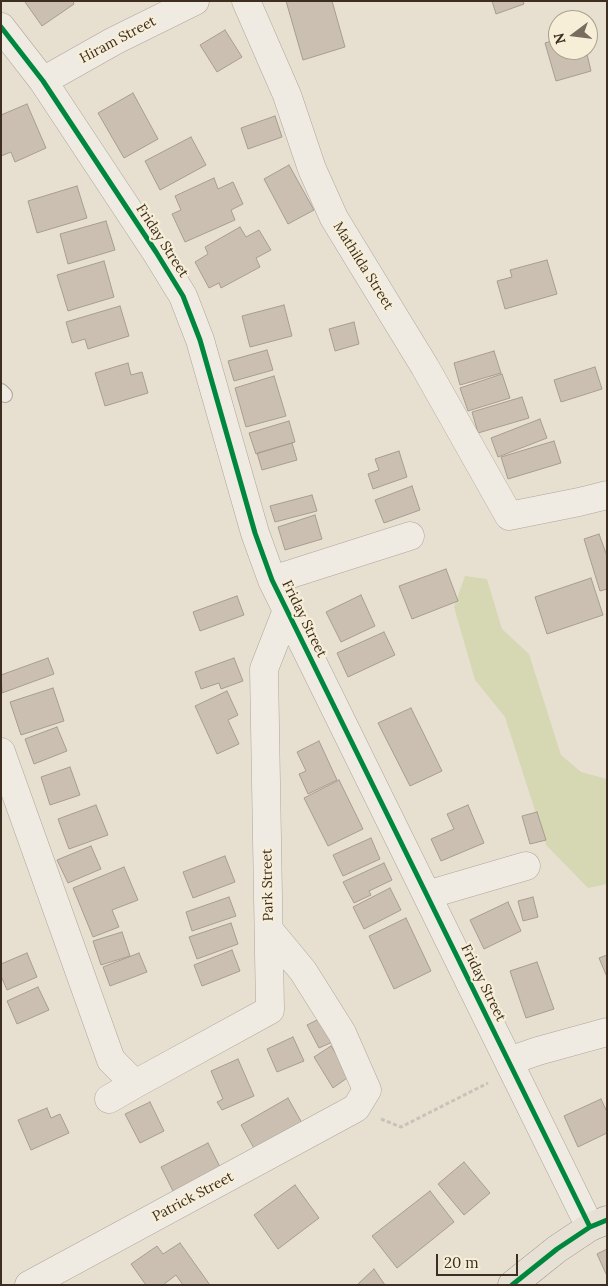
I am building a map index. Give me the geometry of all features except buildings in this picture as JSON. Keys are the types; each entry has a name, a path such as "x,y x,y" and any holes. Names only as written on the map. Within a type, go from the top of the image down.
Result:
{"main road":[{"path":"512,1285 557,1249 599,1223"}],"street":[{"name":"Hiram Street","path":"43,81 114,41 195,1"},
{"name":"Mathilda Street","path":"246,1 287,95 312,168 334,218 425,367 509,516 579,502 607,494"},
{"name":"Friday Street","path":"1,27 43,81 183,296 200,340 255,533 272,580 511,1066 599,1223"},
{"path":"272,580 410,536"},
{"name":"Park Street","path":"109,1099 270,1010 264,670 287,610"},
{"path":"1,752 112,1060 135,1084"},
{"path":"427,895 526,866"},
{"path":"269,930 303,971 342,1032 367,1090 356,1108"},
{"path":"511,1066 538,1051 607,1032"},
{"name":"Patrick Street","path":"30,1285 356,1108"}],"path":[{"path":"356,1108 401,1127 511,1066"}],"green space":[{"path":"465,576 487,579 502,629 529,654 561,755 581,772 607,779 607,884 588,888 546,845 505,717 475,680 454,607"}],"cycle path":[{"path":"1,27 43,81 183,296 200,340 255,533 272,580 590,1227"},
{"path":"512,1285 557,1249 590,1227 607,1220"}]}
